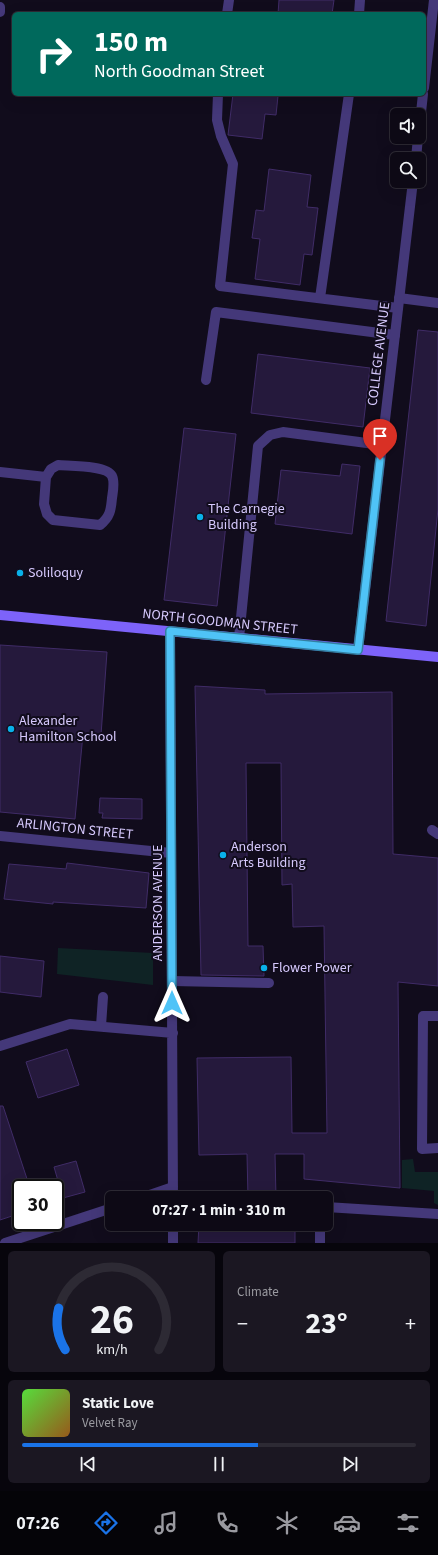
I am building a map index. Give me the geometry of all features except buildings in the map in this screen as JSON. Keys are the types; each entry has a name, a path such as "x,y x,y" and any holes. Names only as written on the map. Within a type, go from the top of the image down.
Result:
{"main road":[{"name":"NORTH GOODMAN STREET","path":"0,615 438,657"}],"street":[{"path":"227,12 229,0"},
{"path":"359,12 360,0"},
{"path":"426,70 434,0"},
{"path":"0,7 0,12"},
{"path":"218,96 217,120 221,136 233,164 220,286 320,298 399,303 438,303"},
{"path":"320,298 349,96"},
{"path":"421,108 423,96"},
{"name":"COLLEGE AVENUE","path":"358,650 412,188"},
{"path":"206,380 216,312 395,335"},
{"path":"239,638 258,446 270,435 284,432 382,445"},
{"path":"58,465 105,469 112,474 114,483 111,510 107,520 100,525 53,520 47,514 44,504 46,477 51,469 58,465"},
{"path":"0,472 46,477"},
{"name":"ANDERSON AVENUE","path":"170,631 173,1191"},
{"name":"ARLINGTON STREET","path":"0,836 171,853"},
{"path":"172,981 269,983"},
{"path":"101,1026 103,997"},
{"path":"438,1016 424,1016 422,1149 438,1148"},
{"path":"2,1042 70,1024 173,1033"},
{"path":"161,1191 173,1187"},
{"path":"333,1206 438,1214"},
{"path":"5,1243 105,1210"},
{"path":"173,1231 173,1243"},
{"path":"320,1231 320,1243"}],"green space":[{"path":"58,948 153,953 153,985 57,974"},
{"path":"413,1159 415,1172 438,1172 438,1205 434,1203 434,1191 402,1188 402,1160"}],"place":[{"name":"The Carnegie Building","path":"200,517"},
{"name":"Soliloquy","path":"20,573"},
{"name":"Alexander Hamilton School","path":"11,729"},
{"name":"Anderson Arts Building","path":"223,855"},
{"name":"Flower Power","path":"264,968"}],"route":[{"path":"172,1003 170,631 358,650 380,460"}]}
